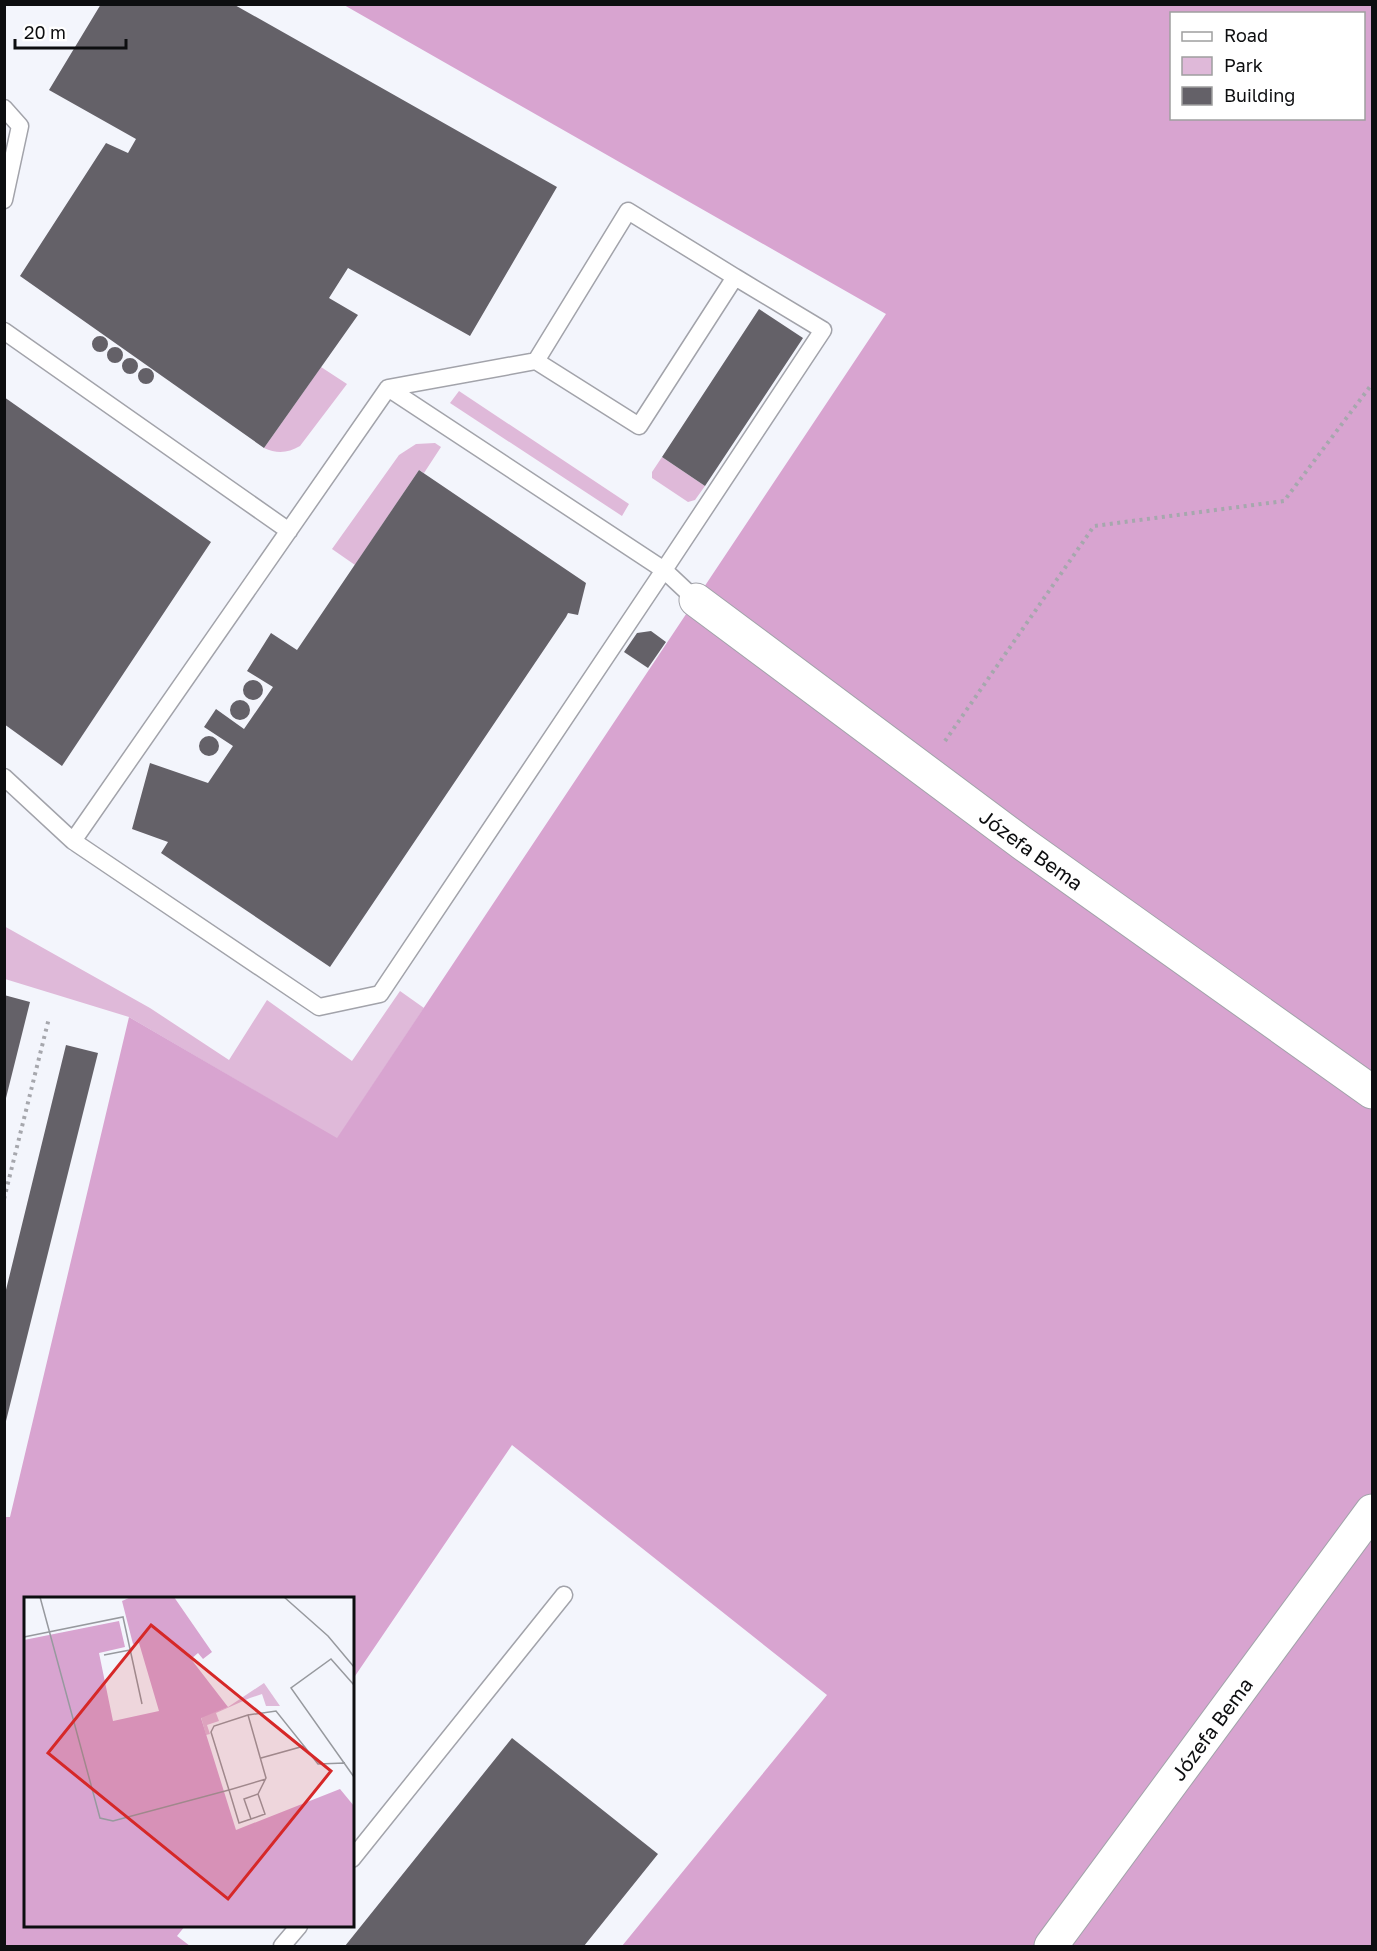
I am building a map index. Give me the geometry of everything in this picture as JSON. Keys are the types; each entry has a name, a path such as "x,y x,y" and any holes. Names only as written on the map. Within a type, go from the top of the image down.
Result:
{"street":[{"name":"Józefa Bema","path":"696,600 925,771 1372,1092"},
{"name":"Józefa Bema","path":"1051,1947 1372,1511"}],"lane":[{"path":"4,108 20,126 4,200"},
{"path":"4,777 74,841 319,1007 380,994 823,330 628,211 536,361"},
{"path":"74,841 388,388 536,361 639,426 735,277"},
{"path":"4,331 289,531"},
{"path":"388,388 664,570 696,600"},
{"path":"354,1856 564,1594"},
{"path":"282,1947 298,1927"}],"path":[{"path":"925,771 1094,526 1284,501 1372,384"},
{"path":"4,1199 49,1018"}],"green space":[{"path":"321,367 347,384 300,446 282,452 264,448"},
{"path":"459,391 629,504 622,516 450,403"},
{"path":"435,443 441,447 424,473 419,470 355,565 332,549 399,455 416,444"},
{"path":"662,457 705,486 695,500 688,502 652,478 652,472"},
{"path":"4,926 150,1008 229,1060 267,1000 352,1061 400,991 424,1008 337,1139 129,1017 5,979"}],"shaded area":[{"path":"344,5 1372,5 1372,1946 622,1946 827,1695 512,1445 354,1678 354,1597 24,1597 24,1927 184,1927 177,1936 190,1946 5,1946 5,1517 10,1517 129,1017 337,1138 886,314"}],"building":[{"path":"101,4 233,4 557,187 470,336 348,268 329,298 358,315 264,448 20,276 106,143 128,153 136,139 49,90"},
{"path":"759,309 803,338 705,486 662,457"},
{"path":"100,336 106,338 108,344 106,350 100,352 94,350 92,344 94,338"},
{"path":"115,347 121,349 123,355 121,361 115,363 109,361 107,355 109,349"},
{"path":"127,358 133,358 138,366 136,372 127,374 122,369 122,363"},
{"path":"146,368 152,370 154,376 152,382 146,384 140,382 138,376 140,370"},
{"path":"4,397 211,542 62,766 4,724"},
{"path":"419,470 586,583 578,615 568,613 330,967 161,853 168,842 132,829 150,763 208,783 233,746 204,727 216,709 244,729 273,687 247,671 271,633 297,650"},
{"path":"651,631 666,642 648,668 624,652 637,633"},
{"path":"249,680 257,680 263,686 263,694 257,700 249,700 243,694 243,686"},
{"path":"236,700 244,700 250,706 250,714 244,720 236,720 230,714 230,706"},
{"path":"205,736 213,736 219,742 219,750 213,756 205,756 199,750 199,742"},
{"path":"4,995 30,1002 5,1102 4,1102"},
{"path":"66,1045 98,1053 4,1429 4,1298"},
{"path":"512,1738 658,1854 584,1946 345,1946"}]}
